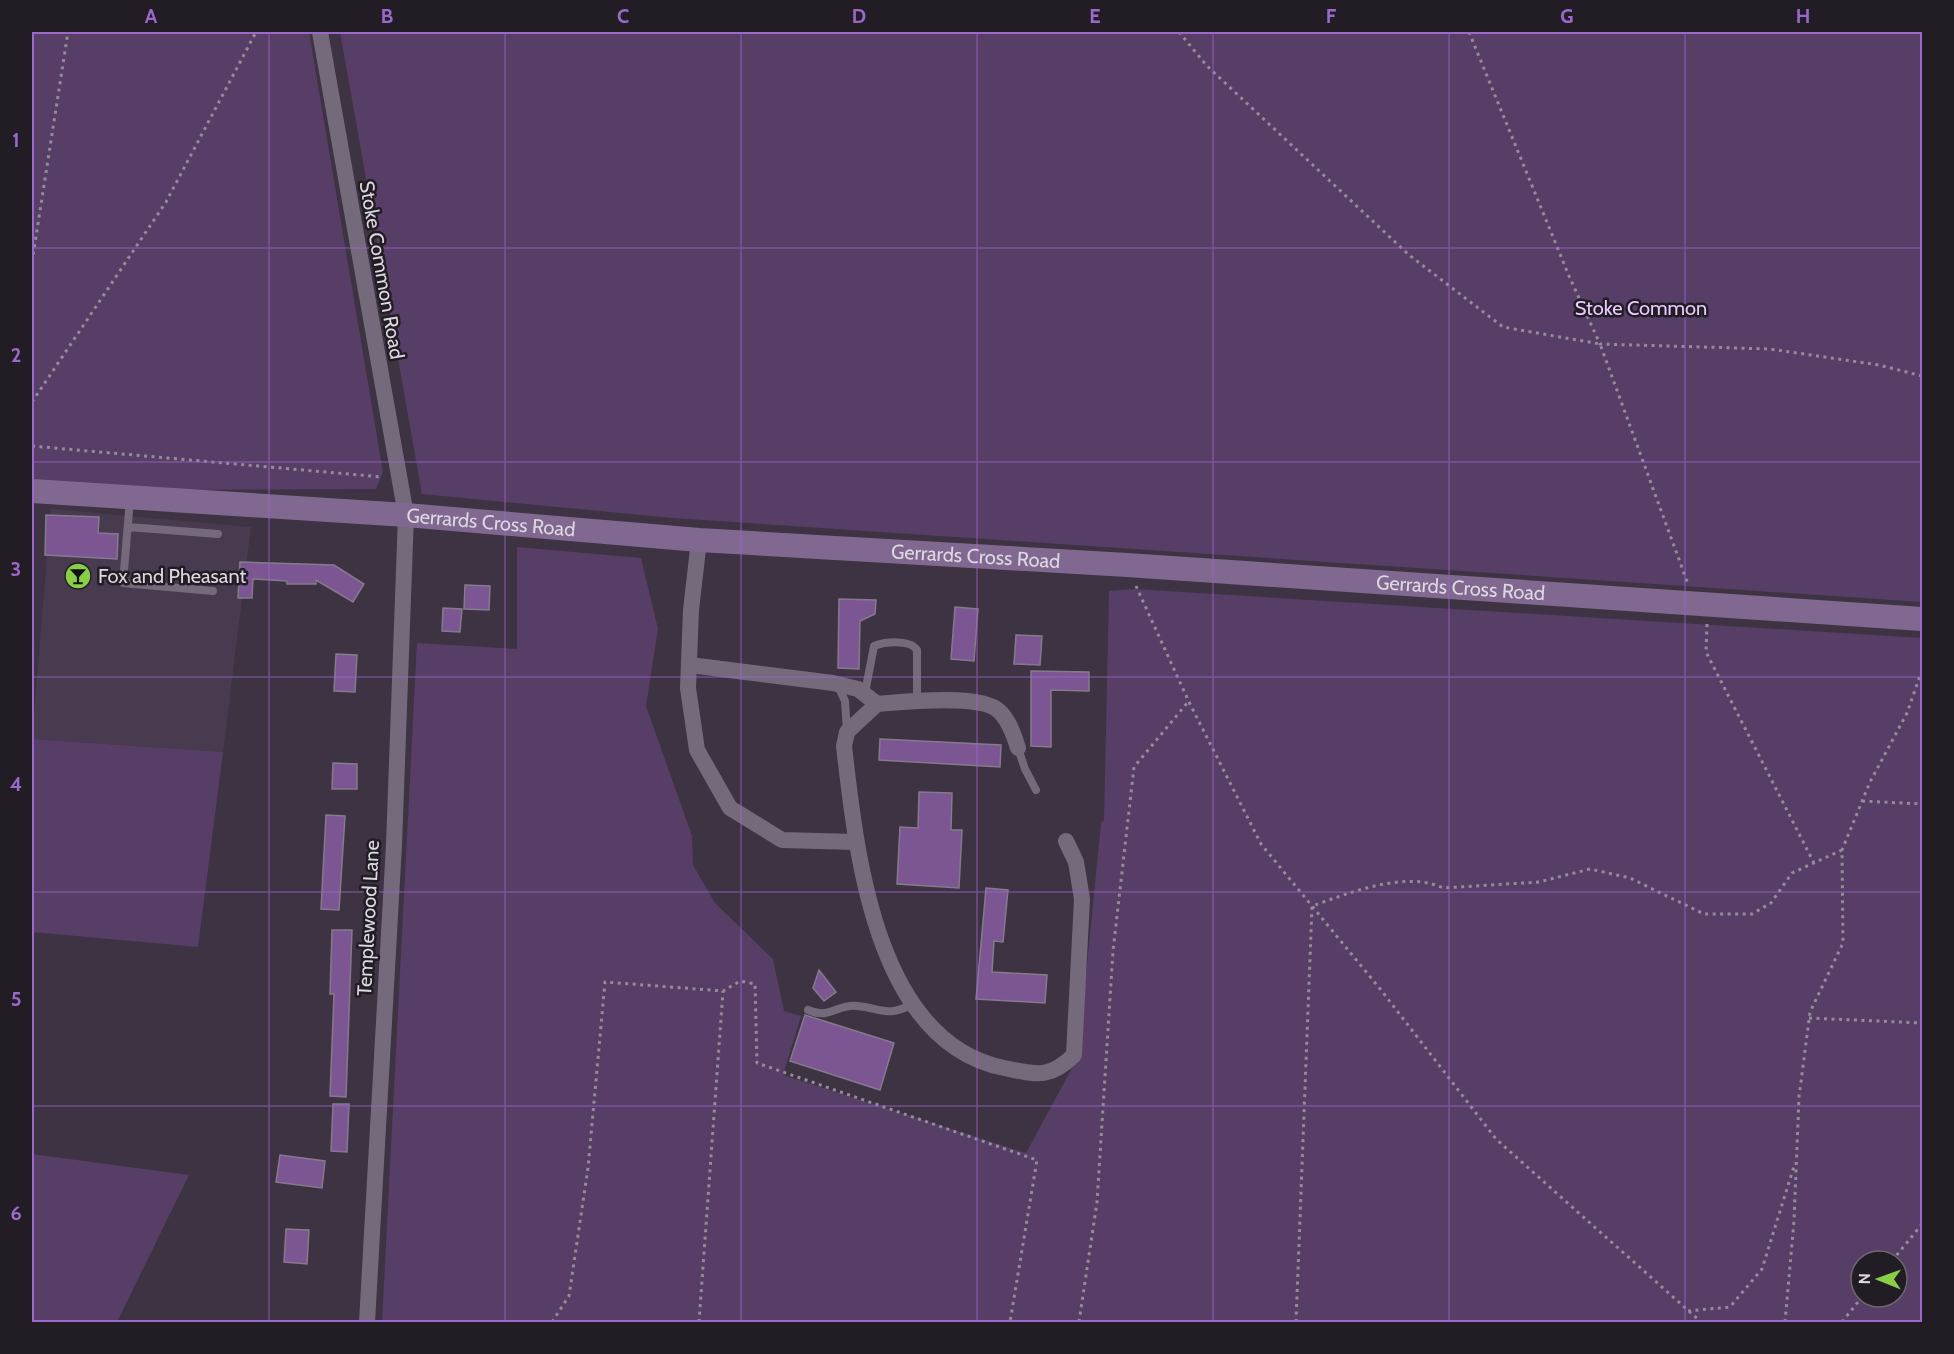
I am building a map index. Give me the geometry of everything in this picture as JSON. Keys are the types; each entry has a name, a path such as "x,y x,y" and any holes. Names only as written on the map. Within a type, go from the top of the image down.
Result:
{"main road":[{"name":"Gerrards Cross Road","path":"32,491 406,515 699,540 1127,565 1923,619"}],"street":[{"name":"Stoke Common Road","path":"320,32 406,515"},
{"name":"Templewood Lane","path":"367,1323 394,845 406,515"},
{"path":"699,540 691,610 688,687 697,750 730,808 782,840 855,842"},
{"path":"690,665 837,684 871,698 917,702 942,700 993,706 1007,720 1018,748"},
{"path":"871,698 847,732 844,746 855,842 873,915 901,984 912,1004 939,1036 994,1066 1041,1075 1060,1069 1074,1055 1082,899 1076,862 1066,841"}],"lane":[{"path":"130,499 123,583 213,591"},
{"path":"128,527 218,534"},
{"path":"871,698 870,678 874,646 880,643 909,644 917,650 917,702"},
{"path":"837,684 845,701 847,732"},
{"path":"1018,748 1025,769 1036,790"},
{"path":"808,1010 819,1015 857,1006 885,1012 901,1010 912,1004"}],"path":[{"path":"32,262 68,32"},
{"path":"32,402 166,202 256,32"},
{"path":"1179,32 1207,66 1409,255 1503,327 1600,344 1770,349 1879,365 1923,376"},
{"path":"1469,32 1569,276 1600,344 1702,603 1706,652 1814,863"},
{"path":"32,446 398,478"},
{"path":"1127,565 1189,702 1261,844 1496,1139 1701,1323"},
{"path":"1785,1323 1797,1159 1799,1097 1809,1018 1843,943 1842,850 1862,801 1907,713 1923,670"},
{"path":"1079,1323 1097,1202 1113,951 1134,767 1189,702"},
{"path":"1862,801 1923,804"},
{"path":"1312,906 1368,885 1430,881 1443,888 1539,882 1590,869 1630,878 1704,914 1752,914 1771,903 1792,873 1842,850"},
{"path":"1296,1323 1312,906"},
{"path":"552,1323 569,1296 588,1168 605,982 723,991 740,981 755,984 757,1063 1037,1160 1010,1323"},
{"path":"699,1323 723,991"},
{"path":"1809,1018 1923,1023"},
{"path":"1688,1311 1730,1307 1762,1269 1797,1159"},
{"path":"1902,1249 1923,1224"},
{"path":"1842,1323 1853,1309"}],"shaded area":[{"path":"51,509 251,527 223,752 32,739"}],"green space":[{"path":"32,32 309,32 383,472 376,489 112,490 32,484"},
{"name":"Stoke Common","path":"340,32 1922,32 1922,602 673,518 422,494"},
{"path":"517,547 641,558 658,629 646,706 692,836 693,865 715,903 773,959 784,1011 801,1016 783,1075 1026,1153 1078,1057 1101,823 1104,820 1109,591 1134,589 1922,638 1922,1322 382,1322 417,643 517,649"},
{"path":"32,739 223,752 198,947 32,932"},
{"path":"32,1154 189,1175 117,1322 32,1322"}],"building":[{"name":"Fox and Pheasant","path":"46,515 99,517 98,533 118,534 117,559 45,555"},
{"path":"240,562 334,565 364,584 353,602 316,580 316,584 287,584 287,581 253,579 252,598 238,598"},
{"path":"465,585 490,586 489,610 464,609"},
{"path":"839,599 876,600 875,614 860,621 859,669 838,668"},
{"path":"955,607 978,609 974,661 951,659"},
{"path":"443,608 462,609 460,632 442,631"},
{"path":"1016,635 1042,636 1040,665 1014,664"},
{"path":"336,654 357,655 355,692 334,691"},
{"path":"1031,671 1089,672 1089,691 1051,690 1051,747 1031,746"},
{"path":"880,739 1001,745 1000,767 879,760"},
{"path":"333,763 357,764 357,789 332,789"},
{"path":"919,792 952,793 951,830 962,830 959,888 897,884 900,827 918,828"},
{"path":"326,815 345,816 339,910 321,909"},
{"path":"986,888 1008,890 1003,942 994,941 992,972 1047,975 1045,1003 976,999"},
{"path":"332,930 352,930 346,1097 330,1096 334,994 330,994"},
{"path":"819,970 836,992 824,1001 813,988"},
{"path":"805,1015 894,1043 880,1090 790,1061"},
{"path":"333,1104 349,1104 347,1152 331,1151"},
{"path":"280,1155 325,1161 322,1188 276,1182"},
{"path":"286,1229 309,1230 307,1264 284,1262"}],"place":[{"name":"Fox and Pheasant","path":"78,576"}]}
